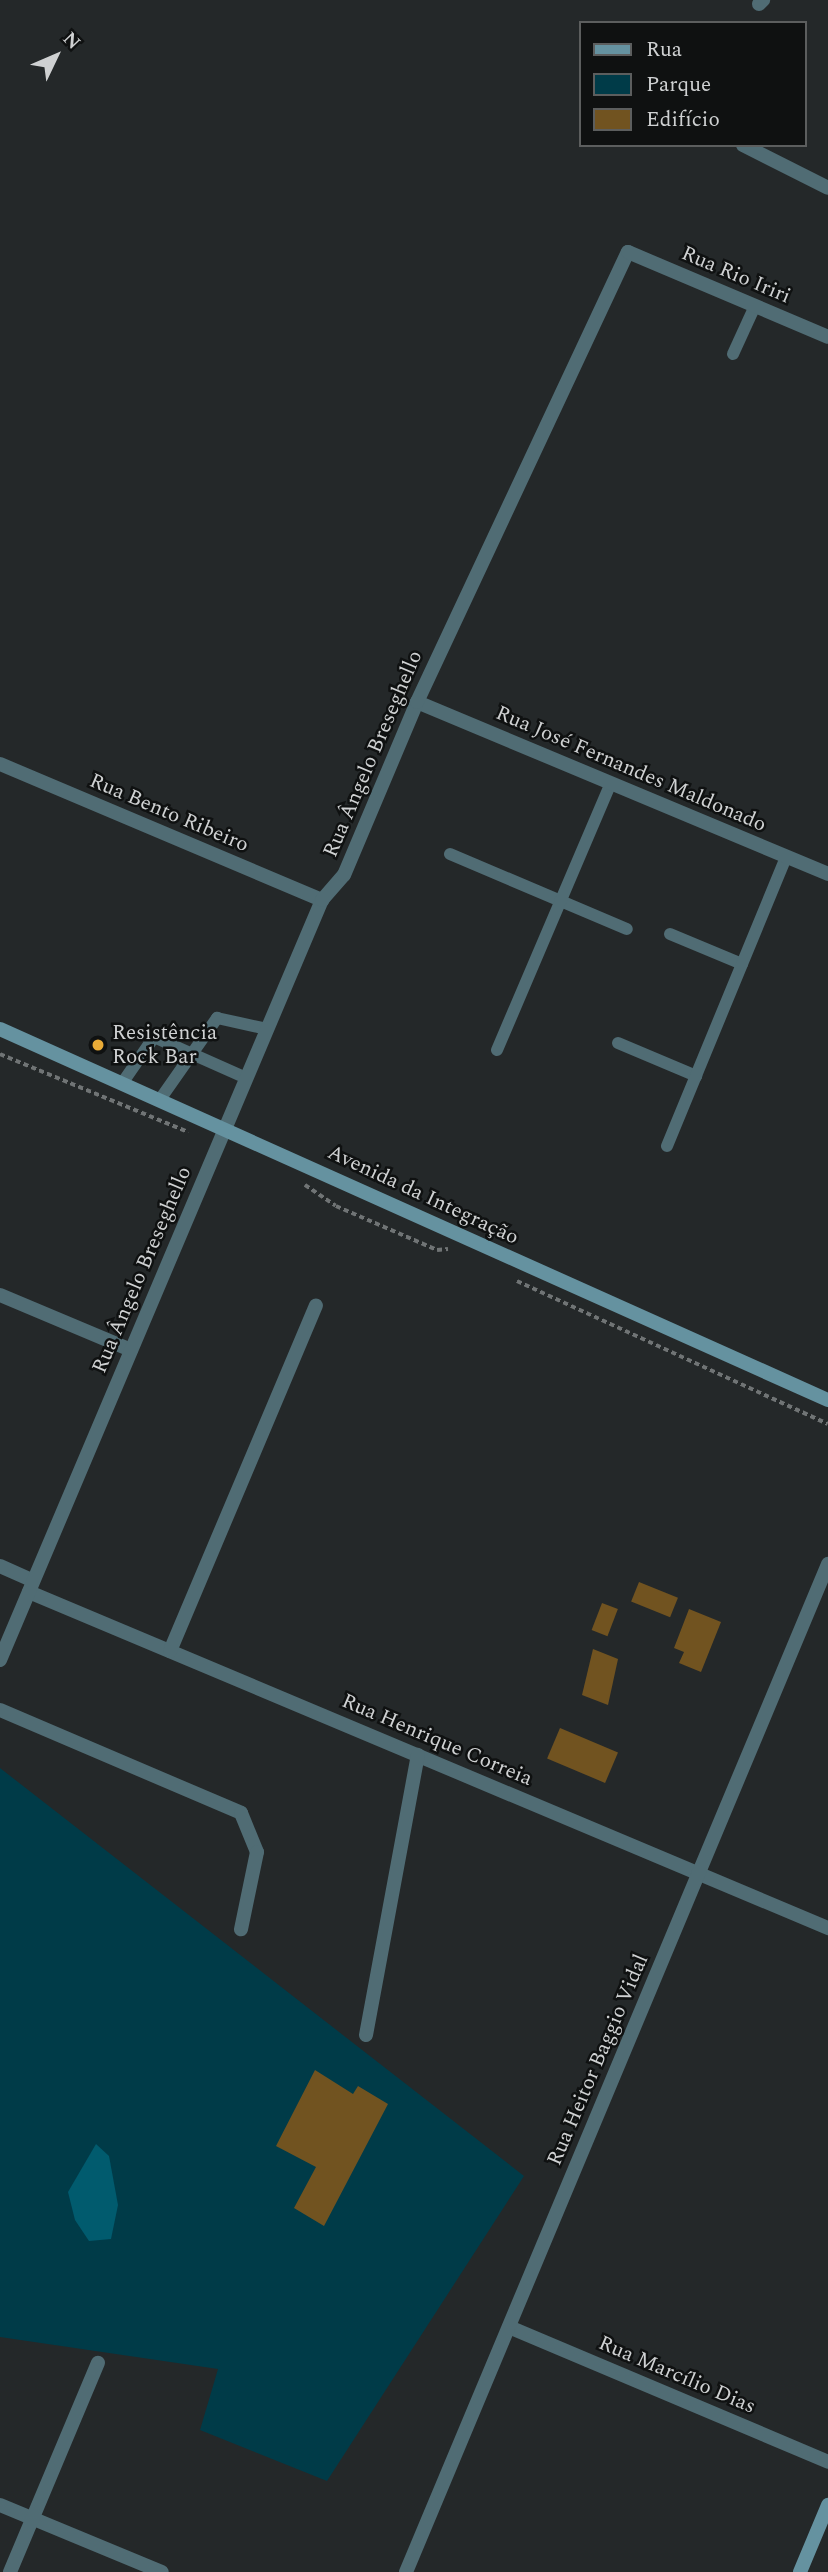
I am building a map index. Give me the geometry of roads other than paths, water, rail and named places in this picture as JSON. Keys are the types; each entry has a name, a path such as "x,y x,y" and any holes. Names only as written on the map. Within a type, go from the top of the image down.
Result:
{"main road":[{"name":"Avenida da Integração","path":"0,1029 226,1126 828,1400"},
{"path":"800,2572 828,2505"}],"street":[{"path":"747,147 828,188"},
{"name":"Rua Rio Iriri","path":"628,252 828,337"},
{"name":"Rua Ângelo Breseghello","path":"0,1660 321,900 344,875 417,702 628,252"},
{"name":"Rua José Fernandes Maldonado","path":"417,702 828,874"},
{"name":"Rua Bento Ribeiro","path":"0,764 321,900"},
{"path":"0,1295 131,1350"},
{"path":"170,1651 316,1306"},
{"name":"Rua Heitor Baggio Vidal","path":"406,2572 828,1564"},
{"name":"Rua Henrique Correia","path":"0,1566 31,1586 170,1651 828,1928"},
{"path":"0,1710 241,1814 257,1852 241,1928"},
{"path":"366,2035 418,1755"},
{"name":"Rua Marcílio Dias","path":"509,2328 828,2462"},
{"path":"10,2572 98,2362"},
{"path":"0,2505 162,2572"}],"lane":[{"path":"733,354 755,306"},
{"path":"498,1050 611,783"},
{"path":"450,854 627,929"},
{"path":"667,1146 786,857"},
{"path":"670,934 742,964"},
{"path":"161,1098 217,1018 267,1029"},
{"path":"123,1082 150,1038 192,1052 246,1078"},
{"path":"618,1043 696,1076"}],"place":[{"name":"Resistência Rock Bar","path":"98,1045"}]}
